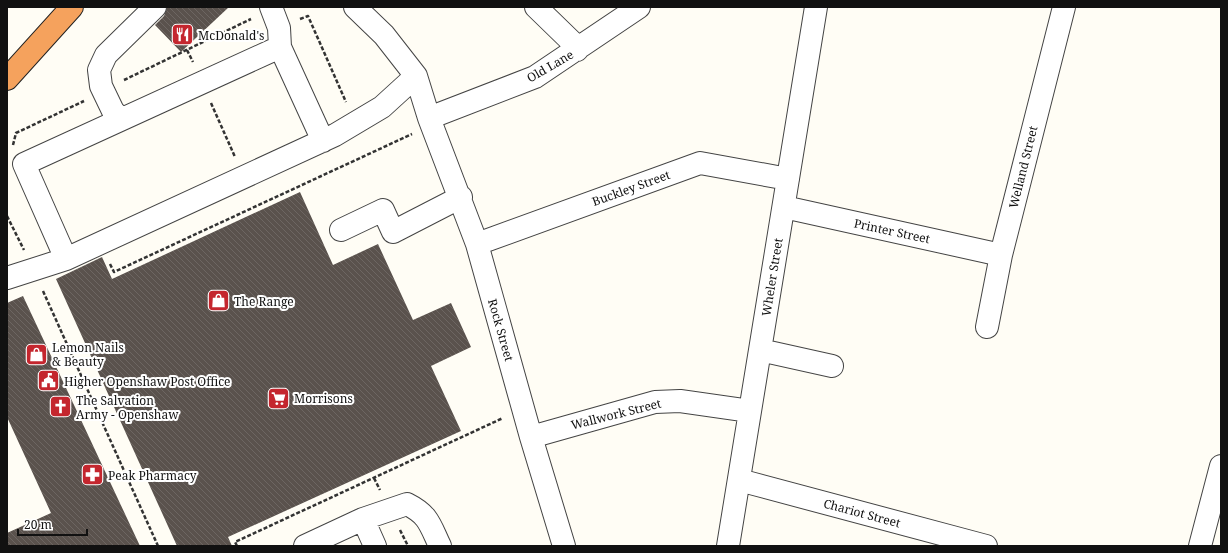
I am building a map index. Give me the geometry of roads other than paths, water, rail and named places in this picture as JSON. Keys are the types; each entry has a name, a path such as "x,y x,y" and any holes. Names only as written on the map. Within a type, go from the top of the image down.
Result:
{"highway":[{"path":"7,79 72,7"}],"street":[{"path":"121,119 113,112 101,86 99,70 106,56 155,7"},
{"name":"Rock Street","path":"355,7 384,35 416,76 431,121 461,197 477,244 531,437 564,546"},
{"path":"536,7 571,41 577,50"},
{"name":"Old Lane","path":"431,121 535,77 639,7"},
{"name":"Wheler Street","path":"728,546 816,7"},
{"name":"Welland Street","path":"987,327 1001,255 1064,7"},
{"path":"263,12 279,28 280,47 323,141"},
{"path":"66,258 24,164 280,47"},
{"path":"7,278 66,258 323,141 382,107 416,76"},
{"name":"Buckley Street","path":"477,244 700,163 788,179"},
{"path":"341,230 383,210 393,232 461,197"},
{"name":"Printer Street","path":"784,207 1001,255"},
{"path":"760,350 832,366"},
{"name":"Wallwork Street","path":"531,437 655,402 680,401 750,411"},
{"path":"1200,546 1221,466"},
{"name":"Chariot Street","path":"739,480 983,546"},
{"path":"305,546 363,519 407,504 420,511 427,519 440,546"},
{"path":"363,519 375,546"}],"place":[{"name":"McDonald's","path":"182,35"},
{"name":"The Range","path":"219,301"},
{"name":"Lemon Nails & Beauty","path":"37,354"},
{"name":"Higher Openshaw Post Office","path":"49,381"},
{"name":"Morrisons","path":"278,398"},
{"name":"The Salvation Army - Openshaw","path":"61,407"},
{"name":"Peak Pharmacy","path":"92,475"}]}
